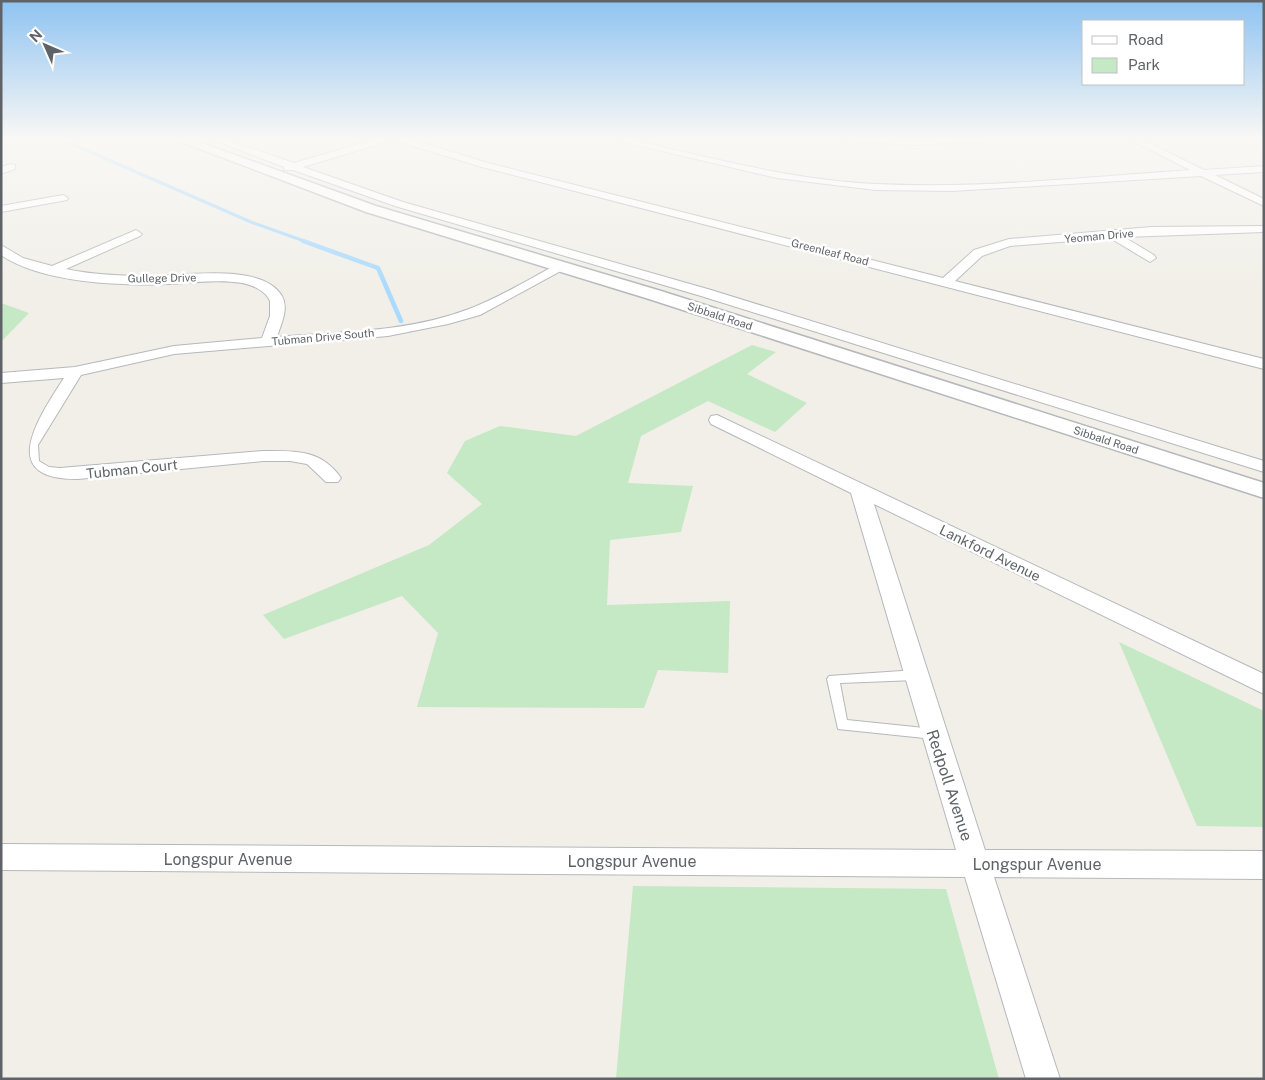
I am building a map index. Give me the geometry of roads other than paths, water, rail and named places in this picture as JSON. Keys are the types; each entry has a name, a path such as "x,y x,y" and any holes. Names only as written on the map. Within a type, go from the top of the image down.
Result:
{"street":[{"name":"Sibbald Road","path":"313,188 403,220 562,267 1264,491"},
{"path":"354,188 399,204 706,293 1264,467"},
{"name":"Greenleaf Road","path":"579,188 948,281 1264,364"},
{"path":"1233,188 1264,203"},
{"path":"1,209 63,198"},
{"name":"Yeoman Drive","path":"948,281 978,254 997,245 1151,231 1264,230"},
{"path":"52,271 136,234"},
{"path":"1113,235 1150,258"},
{"name":"Gullege Drive","path":"1,249 17,259 52,271 114,279 225,278 253,282 273,294 277,302 278,310 268,342"},
{"name":"Tubman Drive South","path":"1,378 75,372 152,353 388,332 448,320 492,304 562,267"},
{"name":"Tubman Court","path":"75,372 29,444 29,461 39,469 60,474 78,474 263,456 290,456 313,460 332,478"},
{"name":"Lankford Avenue","path":"716,420 1264,685"},
{"name":"Redpoll Avenue","path":"860,490 934,734 1043,1079"},
{"name":"Longspur Avenue","path":"1,857 1264,865"}],"lane":[{"path":"917,675 833,679 842,725 934,734"}],"waterway":[{"path":"174,188 251,222 307,242"},
{"path":"303,241 378,268 401,321"}]}
